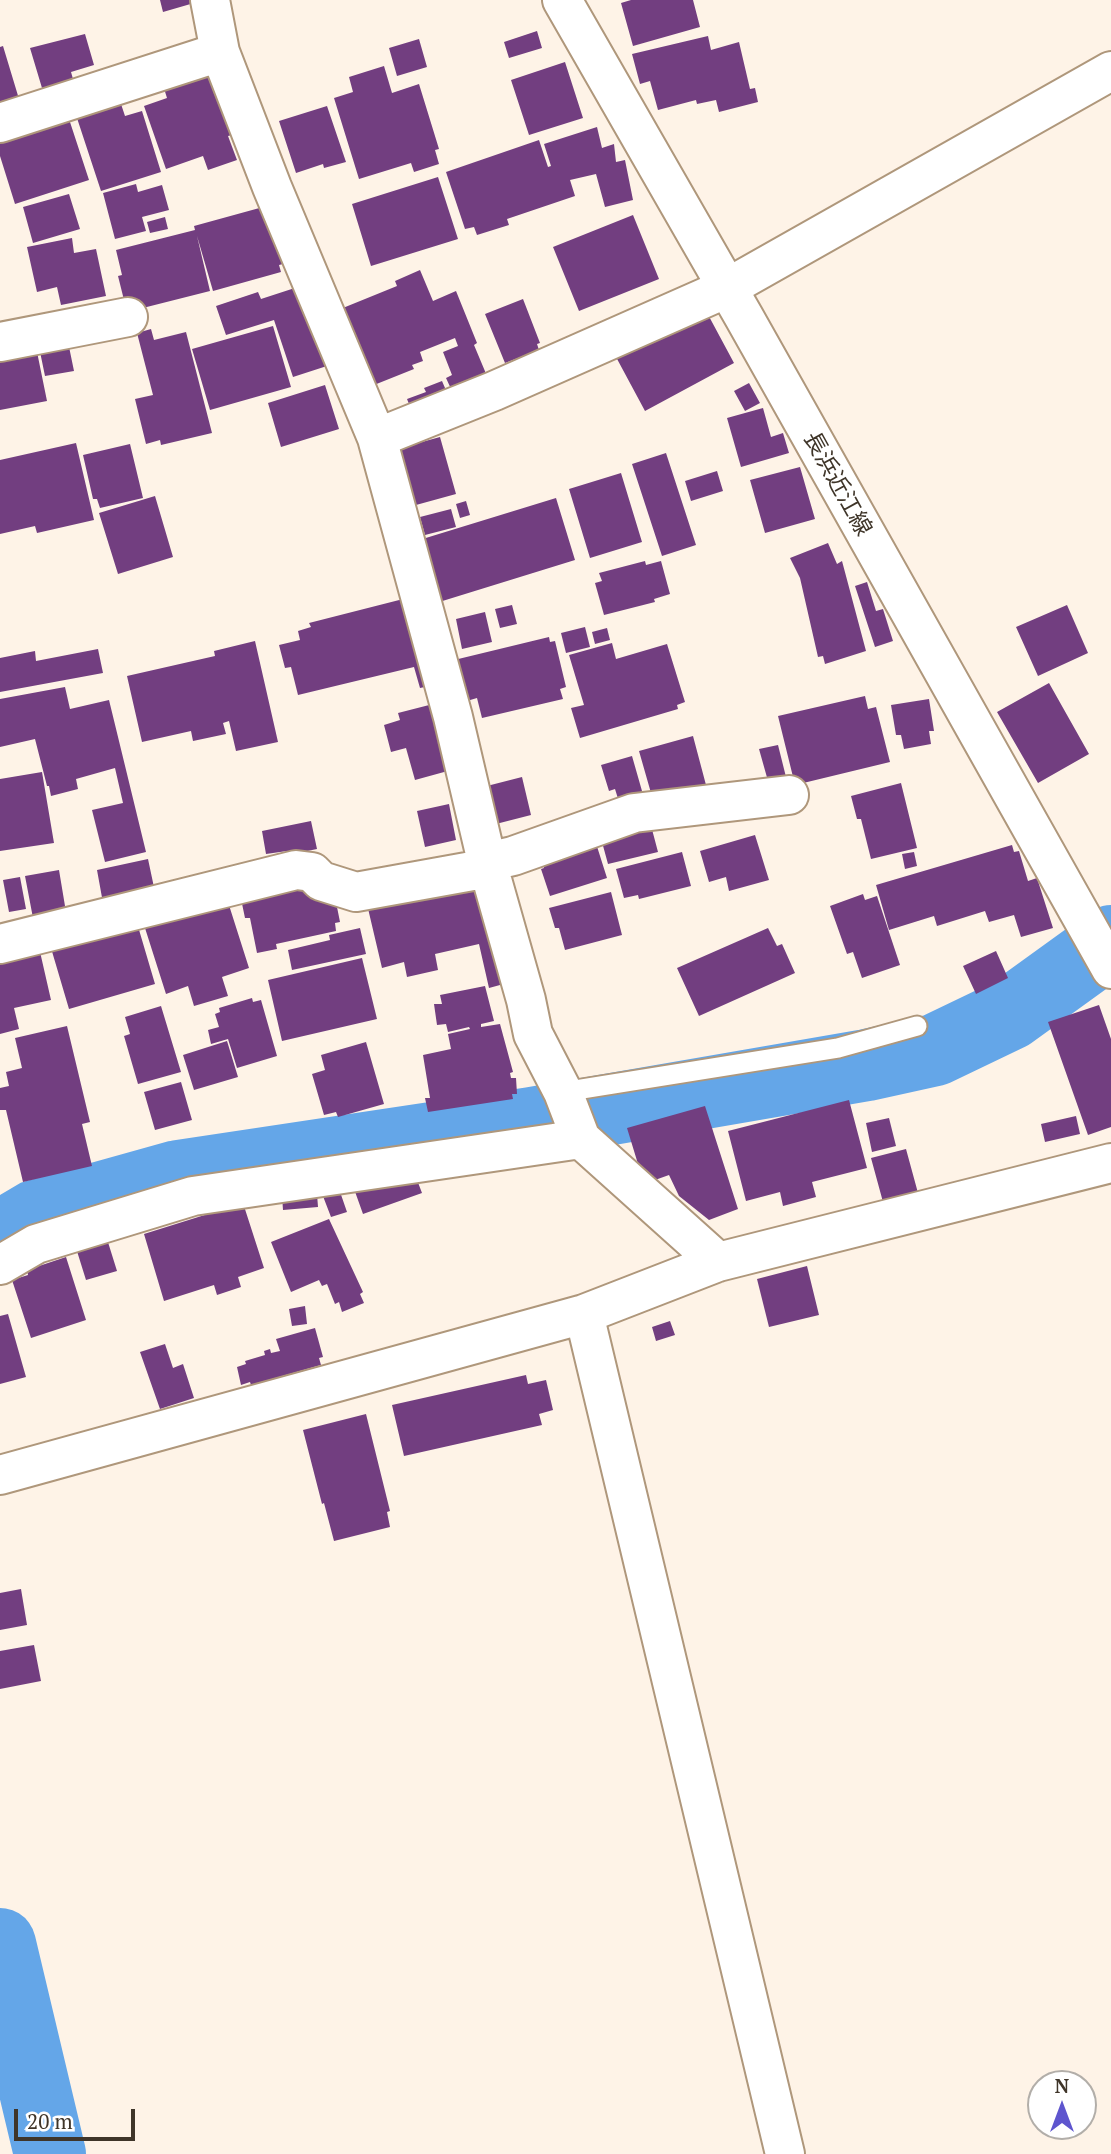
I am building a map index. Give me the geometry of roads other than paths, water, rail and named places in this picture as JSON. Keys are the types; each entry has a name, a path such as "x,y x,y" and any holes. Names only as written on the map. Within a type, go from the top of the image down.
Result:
{"street":[{"path":"210,0 220,52 272,187 377,438 453,717 488,866 533,1034 572,1115 719,1262"},
{"name":"長浜近江線","path":"562,0 1109,966"},
{"path":"0,123 220,52"},
{"path":"377,438 494,391 727,288 1111,71"},
{"path":"0,342 128,317"},
{"path":"0,944 296,870 312,873 321,881 356,892 488,866 634,813 789,794"},
{"path":"0,1265 36,1244 193,1196 572,1115"},
{"path":"0,1475 584,1314 719,1262 1111,1163"},
{"path":"584,1314 785,2154"}],"lane":[{"path":"572,1115 917,1026"}],"waterway":[{"path":"0,1237 35,1216 178,1176 531,1123 867,1065 935,1050 1010,1014 1111,941"},
{"path":"0,1944 50,2154"}]}
